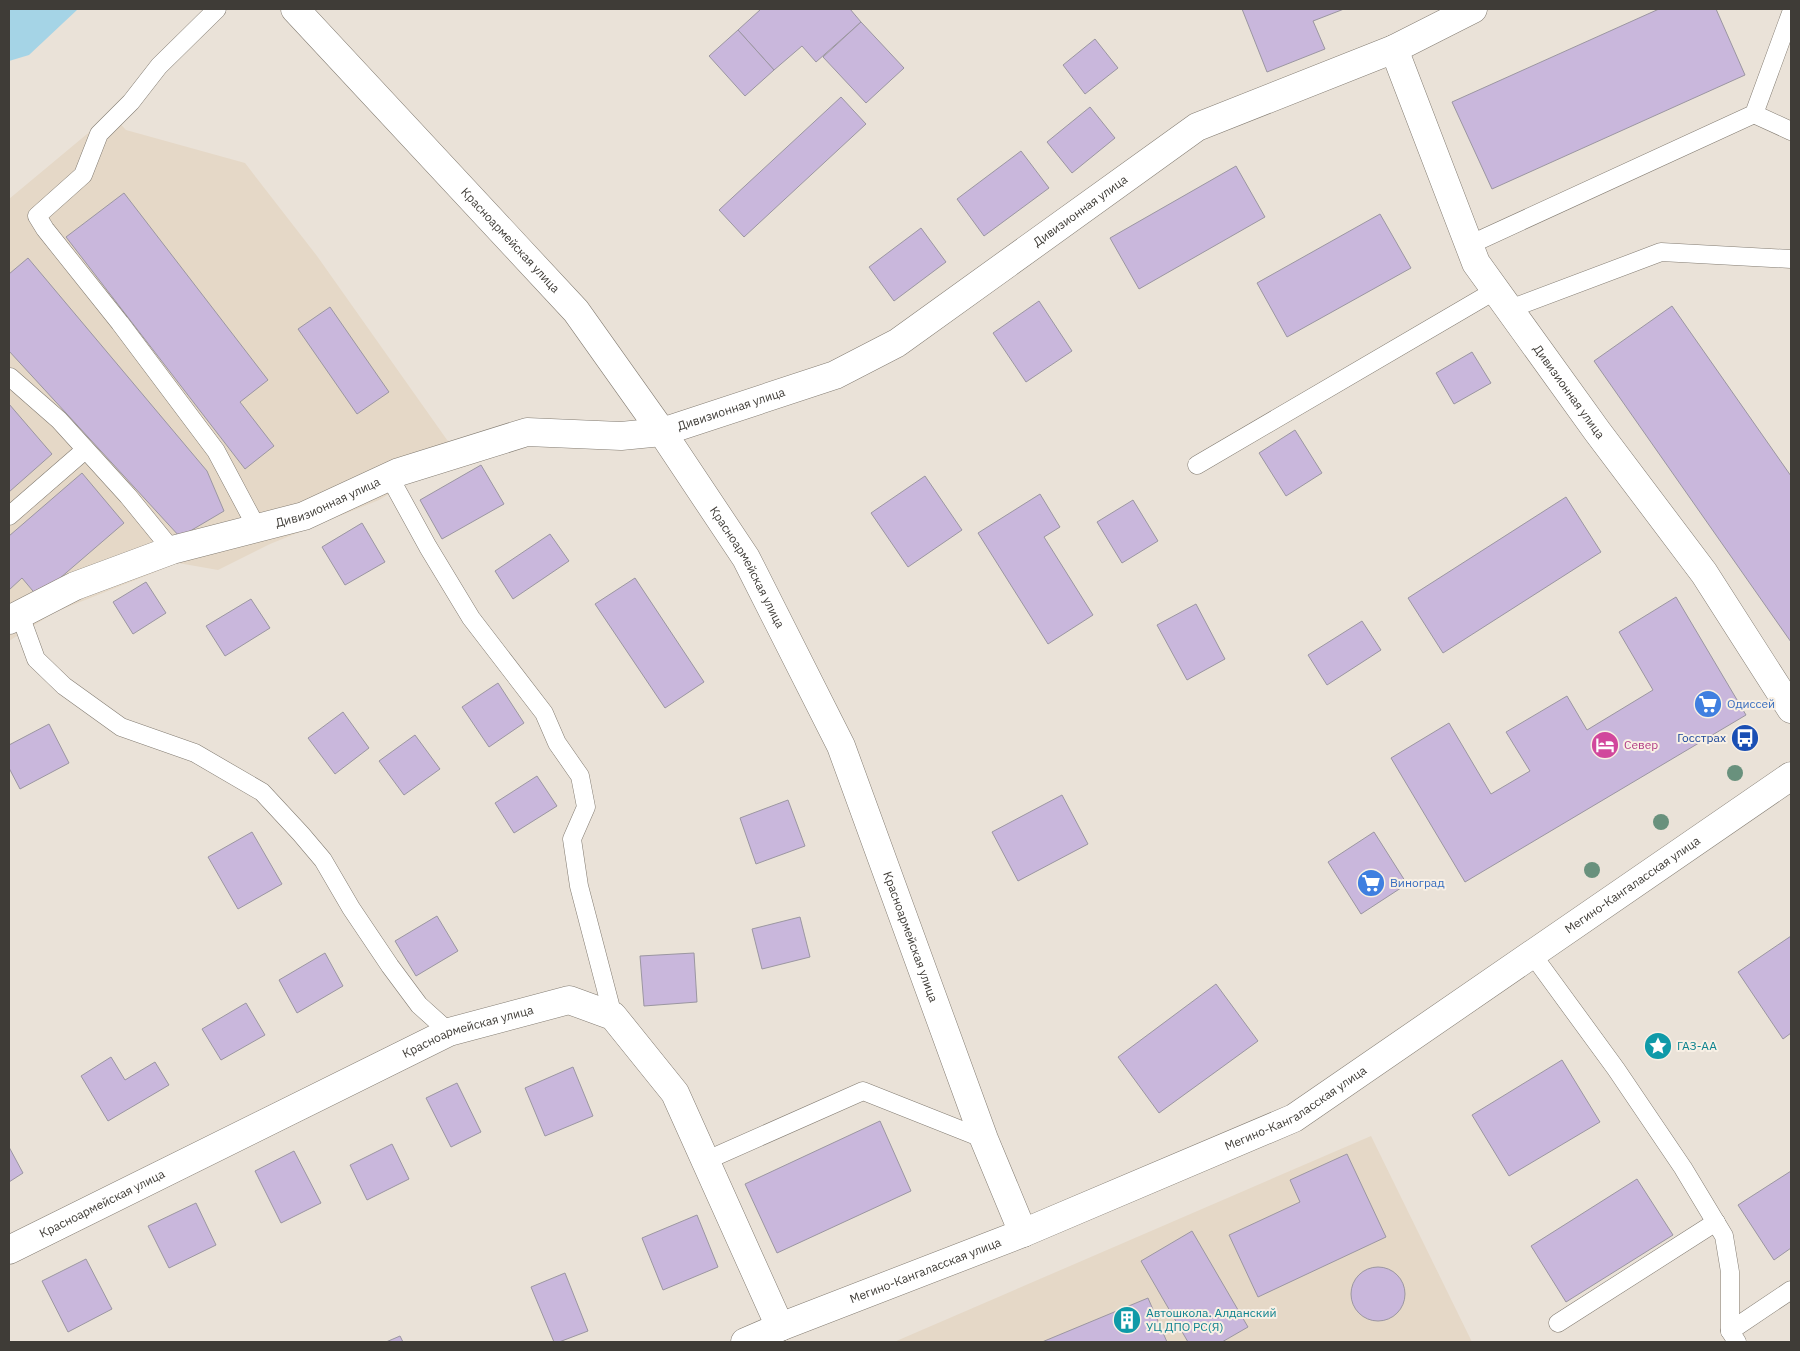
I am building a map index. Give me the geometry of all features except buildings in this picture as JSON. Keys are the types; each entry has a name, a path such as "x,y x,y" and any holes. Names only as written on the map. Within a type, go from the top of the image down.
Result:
{"street":[{"name":"Красноармейская улица","path":"295,9 576,311 662,432 746,558 841,746 984,1139 1023,1233"},
{"name":"Дивизионная улица","path":"14,617 75,586 172,550 304,516 390,476 527,432 621,436 662,432 835,376 896,343 1197,127 1394,49 1473,9"},
{"name":"Дивизионная улица","path":"1394,49 1476,262 1603,438 1704,573 1791,709"},
{"name":"Мегино-Кангаласская улица","path":"745,1342 1023,1233 1294,1118 1791,776"},
{"name":"Красноармейская улица","path":"9,1250 449,1032 569,1000 613,1016"},
{"path":"613,1016 675,1093 780,1327"}],"lane":[{"path":"217,9 159,66 131,102 99,134 83,174 37,216 216,452 258,528"},
{"path":"1469,245 1754,114 1791,13"},
{"path":"1754,114 1791,132"},
{"path":"1197,465 1502,300 1661,252 1791,259"},
{"path":"9,378 59,420 128,496 172,550"},
{"path":"9,516 85,450"},
{"path":"390,476 428,547 471,618 544,713 558,743 580,776 586,807 572,840 579,886 613,1016"},
{"path":"14,617 36,659 64,686 121,727 196,753 262,792 323,860 356,915 419,1005 449,1032"},
{"path":"1532,954 1616,1069 1683,1168 1724,1236 1730,1272 1734,1337"},
{"path":"705,1161 863,1091 984,1139"},
{"path":"1558,1323 1716,1222"},
{"path":"1734,1337 1791,1290"}],"shaded area":[{"path":"111,114 126,130 245,163 317,256 457,454 379,500 270,544 218,570 178,563 55,612 9,641 9,199"},
{"path":"1371,1136 1472,1342 894,1342"}],"water":[{"path":"9,9 78,9 29,55 9,61"}],"place":[{"name":"Одиссей","path":"1708,704"},
{"name":"Госстрах","path":"1745,738"},
{"name":"Север","path":"1605,745"},
{"name":"Виноград","path":"1371,883"},
{"name":"ГАЗ-АА","path":"1658,1046"},
{"name":"Автошкола. Алданский УЦ ДПО РС(Я)","path":"1127,1320"}]}
